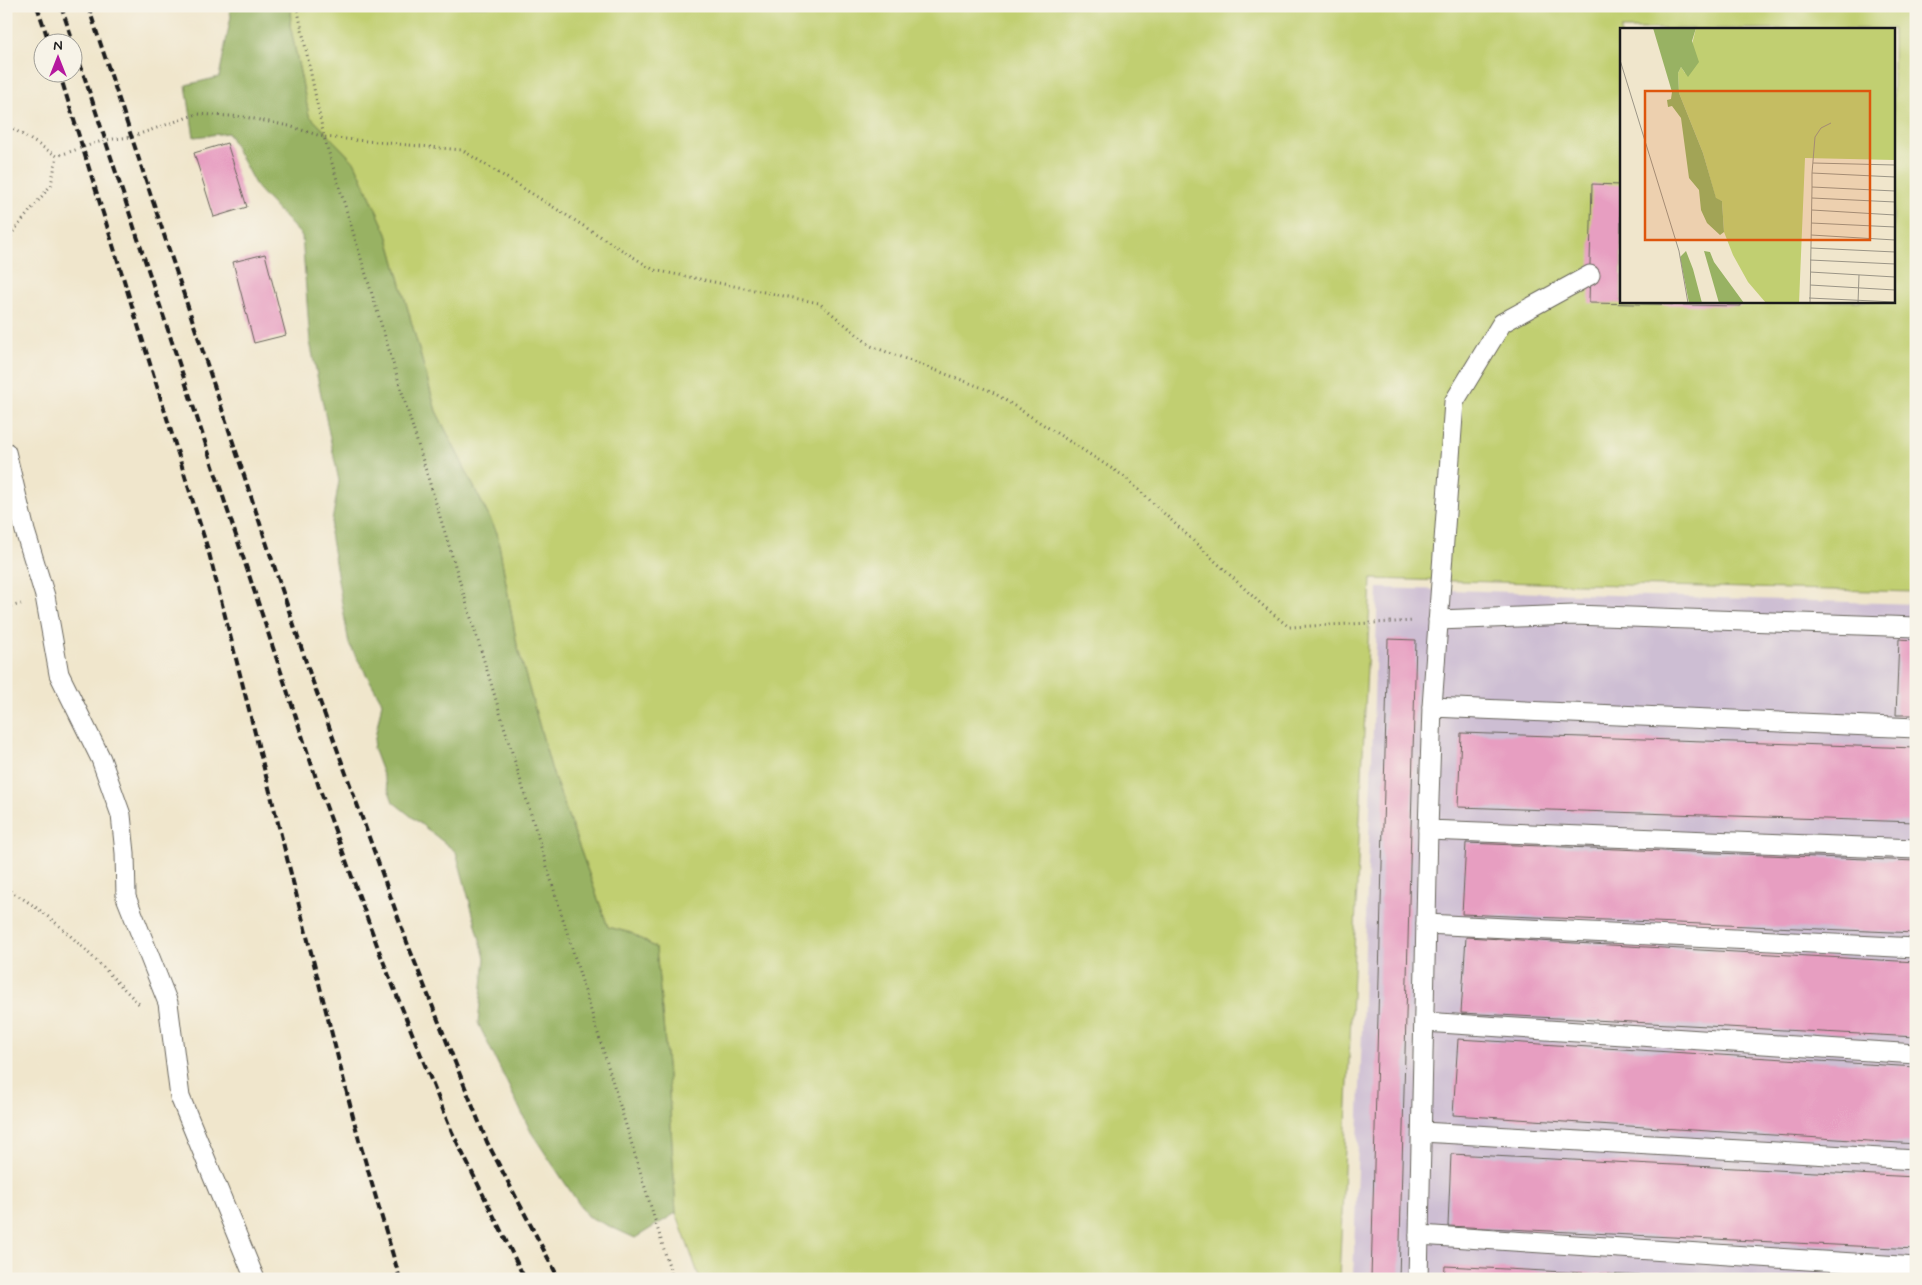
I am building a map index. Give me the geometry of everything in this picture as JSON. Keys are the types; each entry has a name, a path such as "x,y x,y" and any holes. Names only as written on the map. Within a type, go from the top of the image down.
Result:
{"lane":[{"path":"1418,1279 1432,707 1454,402 1502,322 1590,275"},
{"path":"6,452 45,596 58,674 101,759 121,815 125,852 126,897 168,1003 180,1096 255,1279"},
{"path":"1438,620 1574,615 1916,627"},
{"path":"1432,707 1916,728"},
{"path":"1428,830 1916,849"},
{"path":"1426,924 1916,948"},
{"path":"1424,1022 1916,1054"},
{"path":"1422,1132 1916,1160"},
{"path":"1419,1235 1916,1267"}],"path":[{"path":"297,6 324,137 673,1279"},
{"path":"57,156 105,140 131,137 197,114 254,119 289,126 324,137 462,150 654,270 819,303 871,346 991,391 1125,477 1261,604 1289,627 1438,620"},
{"path":"6,122 15,130 57,156"},
{"path":"6,245 51,185 57,156"},
{"path":"6,889 23,898 77,943 140,1006"}],"shaded area":[{"path":"1378,588 1916,604 1916,1279 1353,1279"}],"green space":[{"path":"228,6 292,6 290,25 309,115 355,163 387,234 436,411 497,533 517,645 552,771 608,927 631,933 656,948 668,1076 676,1213 635,1238 587,1216 531,1132 478,1023 485,958 456,852 393,802 373,748 382,702 349,644 330,533 339,481 310,342 302,236 257,188 228,133 194,137 186,85 219,77 231,16"},
{"path":"292,6 1916,6 1916,592 1371,579 1339,1279 700,1279 676,1213 668,1076 656,948 631,933 608,927 552,771 517,645 497,533 436,411 387,234 355,163 309,115 290,25"}],"building":[{"path":"227,143 247,207 214,217 194,153"},
{"path":"1592,184 1620,185 1620,302 1741,302 1741,306 1589,303"},
{"path":"265,254 286,335 254,343 233,262"},
{"path":"1388,639 1416,640 1399,1279 1371,1279"},
{"path":"1899,639 1916,640 1916,715 1896,715"},
{"path":"1461,733 1916,748 1916,822 1458,807"},
{"path":"1466,843 1916,861 1916,933 1462,914"},
{"path":"1466,937 1916,962 1916,1037 1461,1013"},
{"path":"1458,1039 1916,1067 1916,1144 1453,1115"},
{"path":"1451,1154 1916,1177 1916,1249 1448,1226"},
{"path":"1445,1266 1665,1277 1665,1279 1444,1279"}],"railway":[{"path":"37,6 46,32"},
{"path":"61,6 319,787 381,956 452,1132 525,1279"},
{"path":"88,6 310,674 408,945 487,1142 559,1279"},
{"path":"62,82 209,553 359,1140 400,1279"}]}
